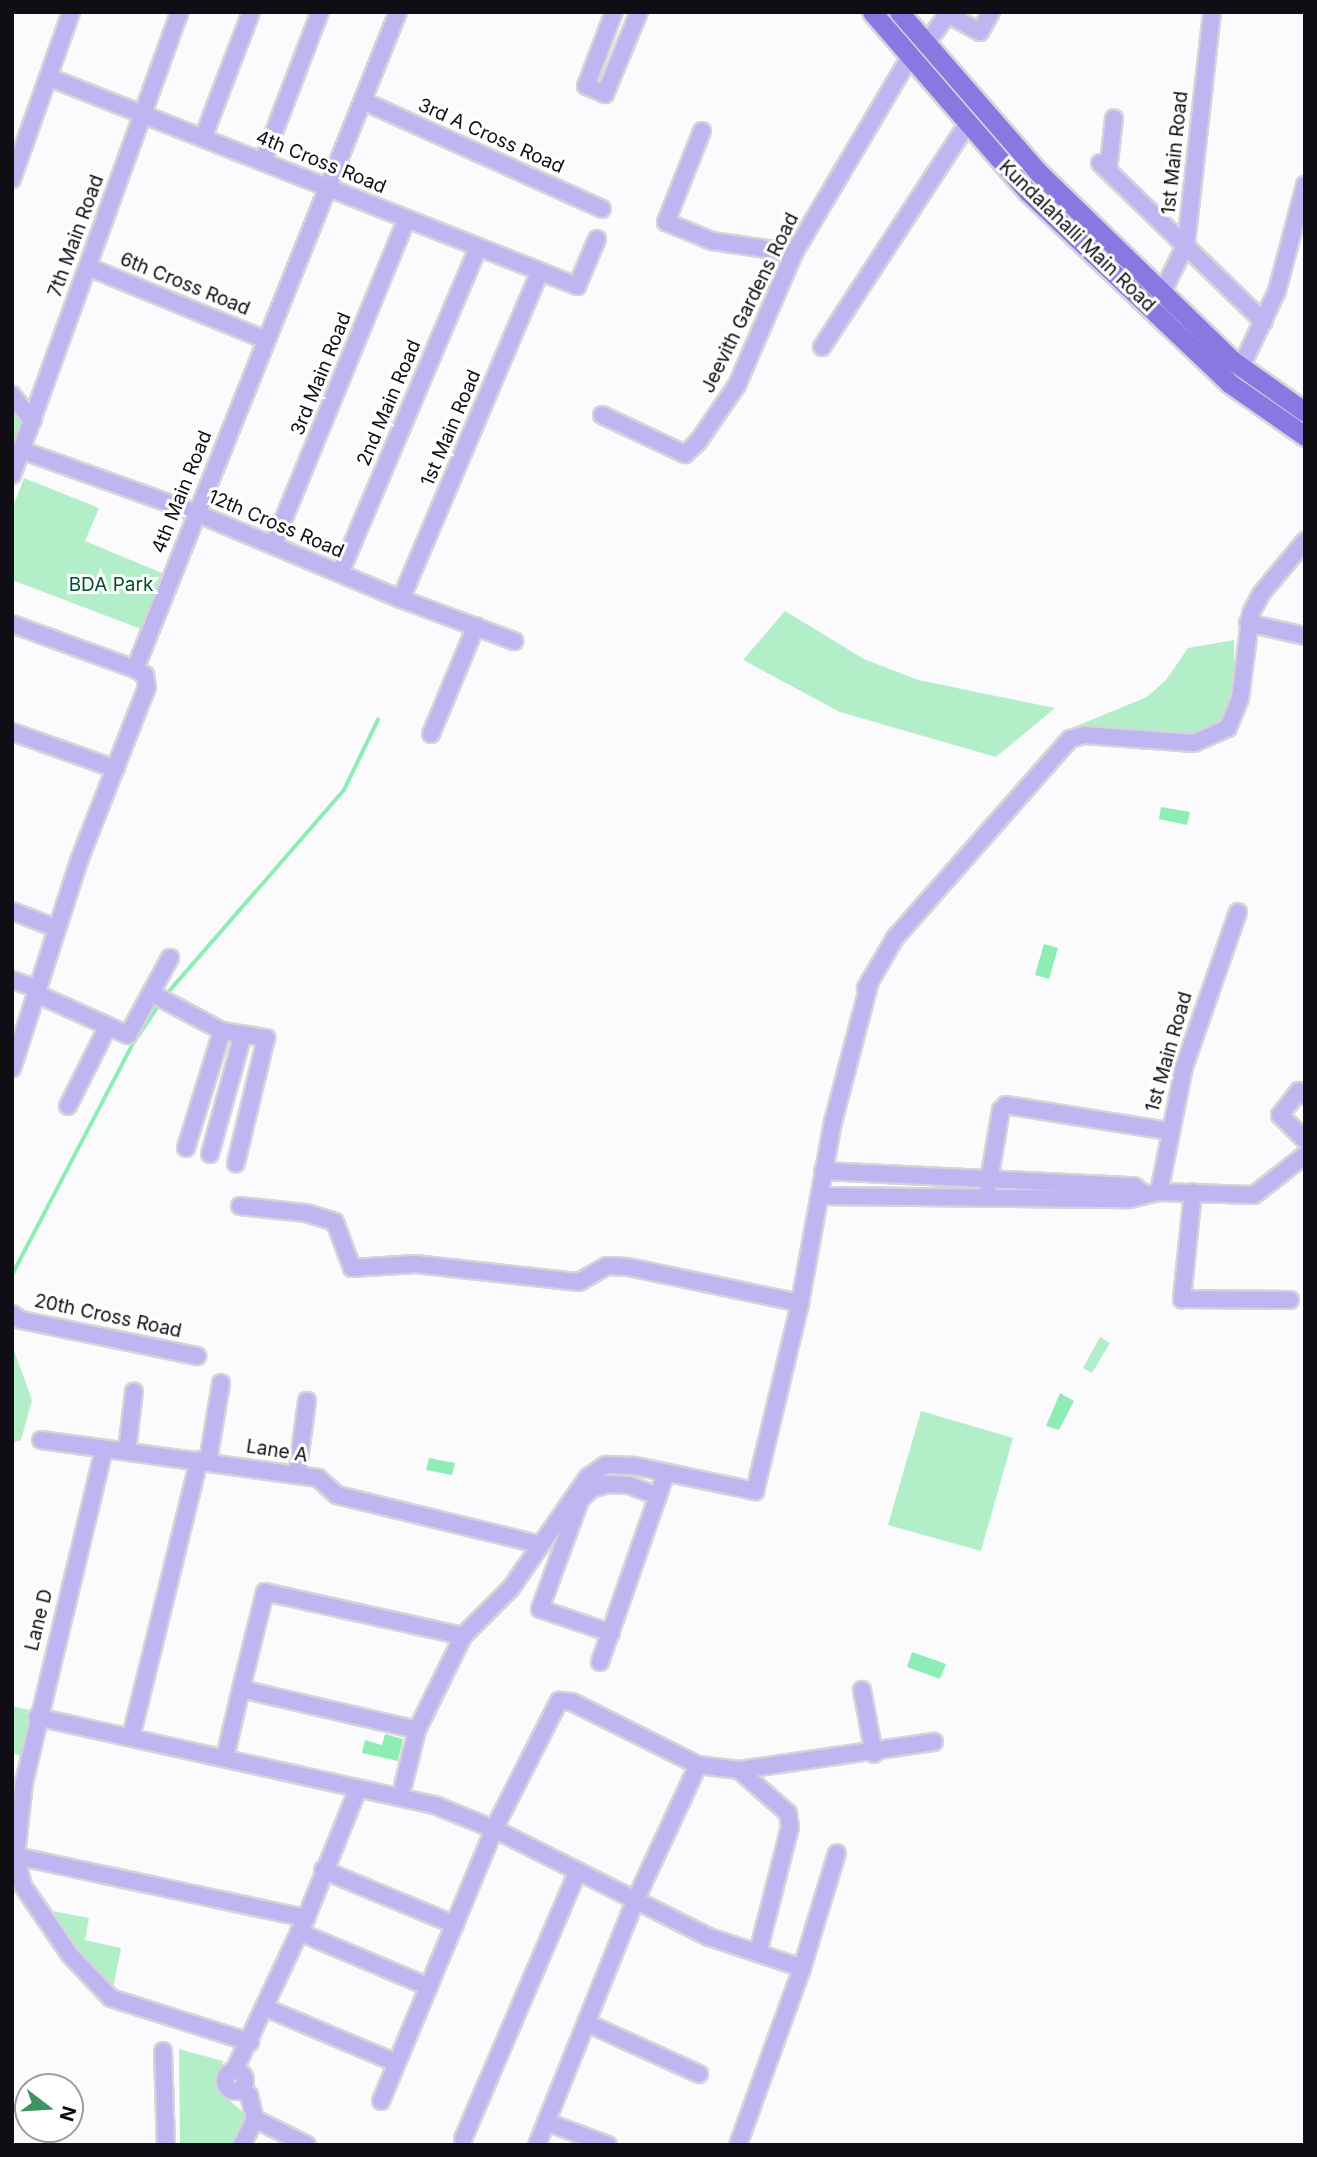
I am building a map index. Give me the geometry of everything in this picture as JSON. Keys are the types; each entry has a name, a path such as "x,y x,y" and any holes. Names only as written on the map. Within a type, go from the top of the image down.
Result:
{"main road":[{"name":"Kundalahalli Main Road","path":"872,12 1028,192 1220,375 1251,402 1305,436"},
{"name":"Kundalahalli Main Road","path":"899,12 1039,173 1237,364 1305,412"}],"street":[{"path":"12,179 71,12"},
{"name":"7th Main Road","path":"15,462 180,12"},
{"path":"203,138 251,12"},
{"path":"263,161 320,12"},
{"name":"4th Main Road","path":"135,669 398,12"},
{"path":"614,12 586,86 605,94 639,12"},
{"path":"926,44 946,14 980,32 991,12"},
{"name":"1st Main Road","path":"1162,293 1186,244 1212,12"},
{"name":"Jeevith Gardens Road","path":"602,415 685,454 737,385 794,253 910,57"},
{"name":"4th Cross Road","path":"48,77 327,186 477,250 578,286 597,240"},
{"name":"3rd A Cross Road","path":"363,101 602,209"},
{"path":"1114,118 1104,167 1186,244 1259,320"},
{"path":"822,347 968,123"},
{"path":"702,131 666,222 712,241 794,253"},
{"path":"1237,364 1277,291 1275,286 1297,257 1305,186"},
{"name":"3rd Main Road","path":"273,545 407,219"},
{"name":"2nd Main Road","path":"340,573 477,250"},
{"name":"6th Cross Road","path":"88,267 266,340"},
{"name":"1st Main Road","path":"401,599 540,272"},
{"path":"12,395 32,421"},
{"name":"12th Cross Road","path":"15,462 196,513 474,630 514,641"},
{"path":"403,1786 416,1730 463,1636 511,1588 580,1484 606,1465 666,1472 755,1491 800,1303 833,1122 870,981 895,938 1070,739 1084,735 1194,743 1228,728 1241,698 1248,623 1261,594 1305,541"},
{"path":"1248,623 1305,636"},
{"path":"12,624 135,669 145,674 148,687 56,928 12,1068"},
{"path":"431,734 474,630"},
{"path":"12,732 116,769"},
{"path":"12,911 56,928"},
{"name":"1st Main Road","path":"1151,1193 1211,981 1238,912"},
{"path":"12,980 128,1035 159,998 170,958"},
{"path":"159,998 222,1031 266,1038 236,1163"},
{"path":"68,1106 108,1026"},
{"path":"186,1148 222,1031"},
{"path":"210,1154 243,1034"},
{"path":"1305,1096 1299,1091 1280,1115 1305,1140"},
{"path":"988,1198 988,1177 1000,1110 1006,1105 1168,1131"},
{"path":"820,1196 1130,1199 1151,1193 1254,1195 1305,1155"},
{"path":"823,1171 1134,1186 1151,1193"},
{"path":"1193,1192 1182,1299 1290,1300"},
{"path":"240,1206 306,1213 335,1222 352,1268 415,1264 579,1282 607,1266 628,1267 800,1303"},
{"name":"20th Cross Road","path":"12,1314 21,1320 197,1356"},
{"path":"131,1737 204,1460 221,1383"},
{"path":"127,1451 134,1391"},
{"path":"297,1475 307,1401"},
{"name":"Lane A","path":"41,1440 204,1460 318,1478 337,1495 538,1544"},
{"name":"Lane D","path":"104,1449 37,1717 16,1856 23,1886 70,1955 111,1998 250,2042"},
{"path":"600,1662 666,1472"},
{"path":"611,1633 540,1609 585,1494 608,1483 629,1485 658,1496"},
{"path":"228,1749 265,1592 463,1636"},
{"path":"241,1689 416,1730"},
{"path":"862,1690 874,1754"},
{"path":"381,2101 494,1829 559,1702 572,1702 698,1765 739,1770 874,1754 934,1742"},
{"path":"37,1717 437,1807 494,1829 709,1937 802,1968"},
{"path":"537,2145 635,1902 698,1765"},
{"path":"739,1770 789,1813 790,1827 758,1953"},
{"path":"242,2145 255,2119 250,2095 242,2090 235,2092 225,2085 225,2079 234,2071 250,2042 303,1925 357,1791"},
{"path":"738,2145 802,1968 836,1853"},
{"path":"16,1856 303,1925 429,1987"},
{"path":"323,1870 455,1925"},
{"path":"463,2139 577,1872"},
{"path":"265,2008 396,2063"},
{"path":"587,2023 699,2074"},
{"path":"163,2051 166,2145"},
{"path":"255,2119 307,2145"},
{"path":"546,2122 608,2145"}],"green space":[{"path":"12,407 22,420 12,447"},
{"name":"BDA Park","path":"24,478 99,508 85,541 162,573 141,629 12,580 12,509"},
{"path":"785,611 864,659 918,680 1055,708 996,757 840,712 743,660"},
{"path":"1234,640 1234,696 1218,726 1191,738 1074,727 1147,697 1166,680 1188,648"},
{"path":"1100,1337 1110,1343 1092,1373 1083,1368"},
{"path":"12,1345 32,1400 21,1440 12,1443"},
{"path":"921,1411 1013,1438 981,1551 888,1525"},
{"path":"12,1706 32,1711 21,1756 12,1753"},
{"path":"53,1911 89,1918 85,1940 121,1948 113,1988 78,1953"},
{"path":"179,2049 223,2061 217,2089 246,2115 232,2145 180,2145"}],"shaded area":[{"path":"1161,807 1190,812 1187,825 1159,819"},
{"path":"1044,944 1058,948 1049,979 1035,975"},
{"path":"1060,1393 1074,1401 1059,1430 1046,1426"},
{"path":"429,1458 455,1463 452,1475 426,1470"},
{"path":"912,1652 946,1664 940,1679 907,1667"},
{"path":"385,1734 403,1739 398,1761 362,1753 365,1740 382,1745"}],"waterway":[{"path":"165,996 344,790 378,720"},
{"path":"12,1275 134,1042 161,1002"}]}
